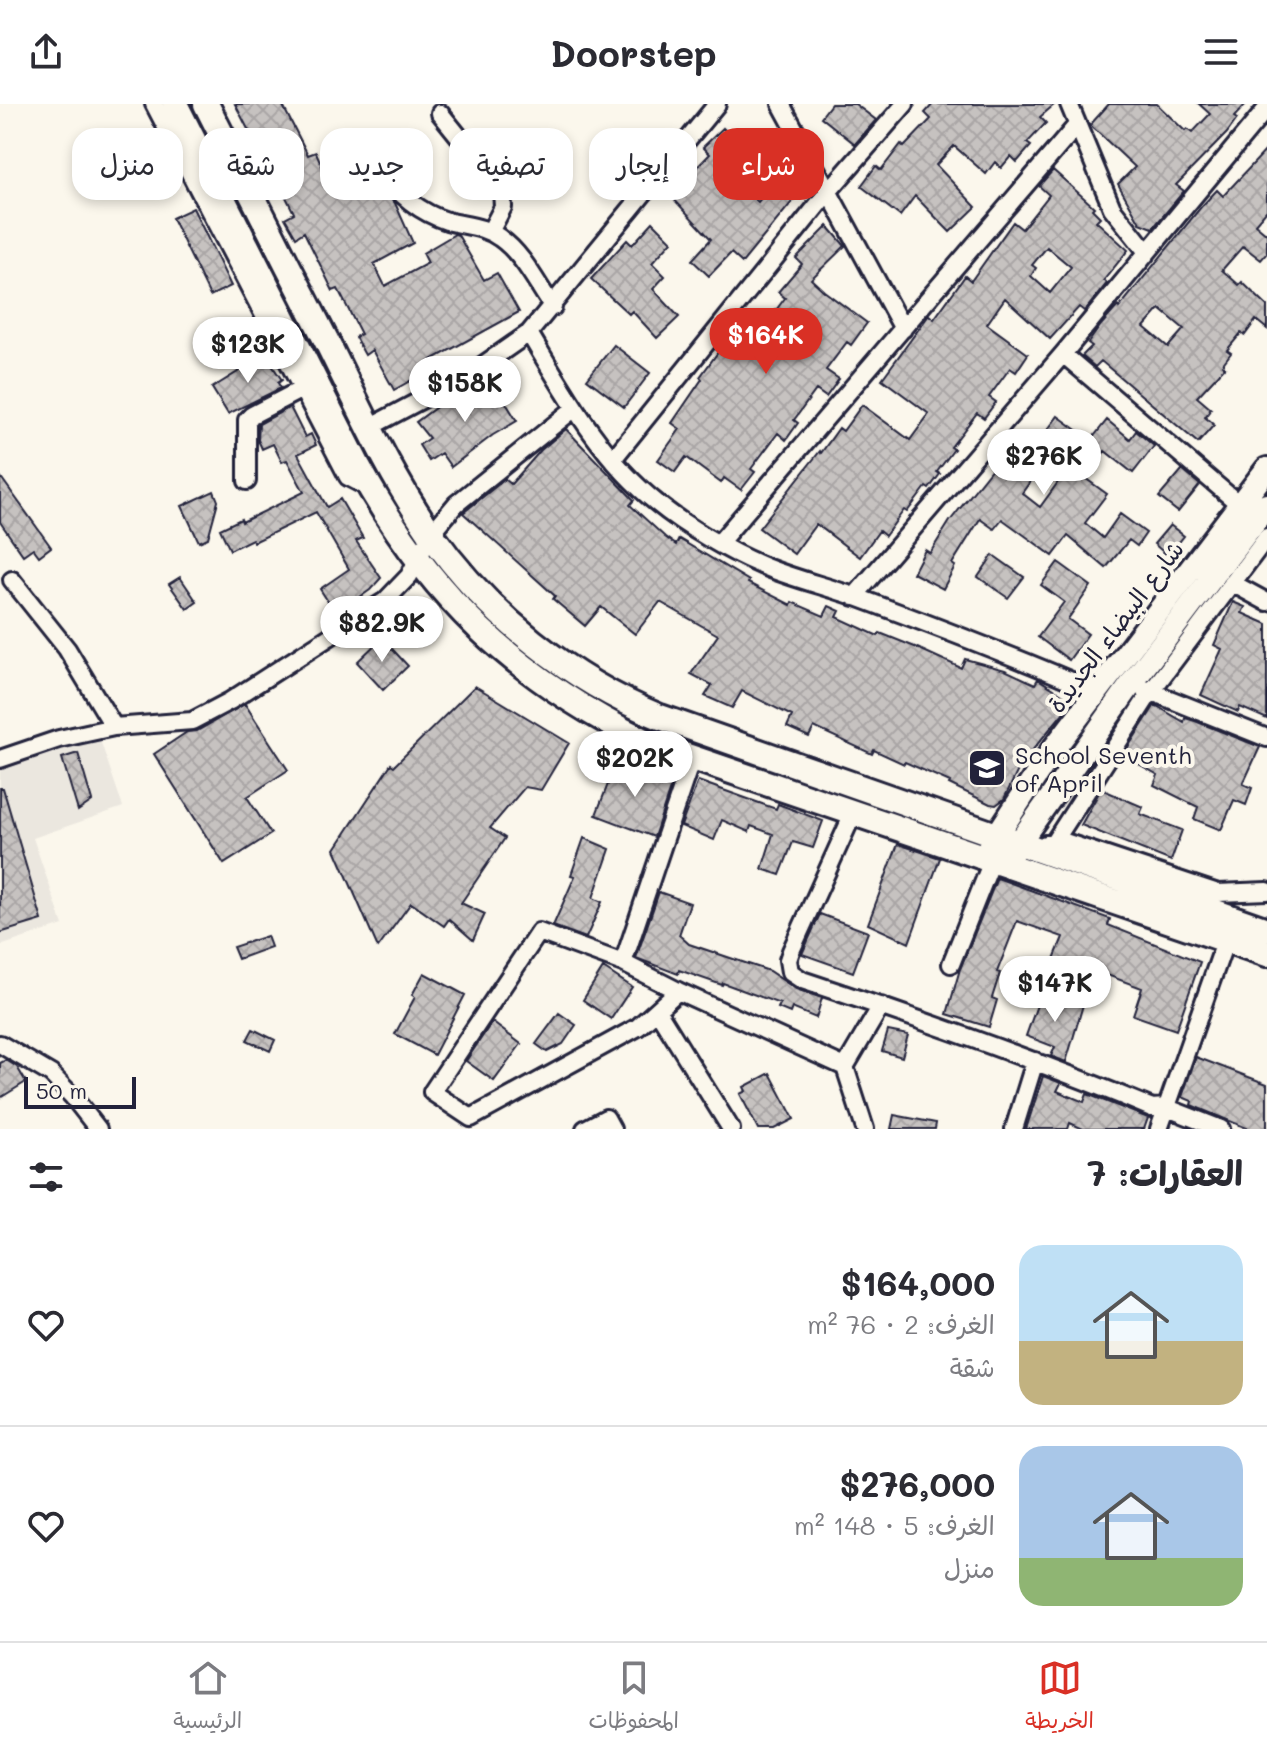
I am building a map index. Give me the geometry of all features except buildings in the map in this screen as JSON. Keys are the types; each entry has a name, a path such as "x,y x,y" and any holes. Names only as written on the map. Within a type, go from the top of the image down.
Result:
{"main road":[{"path":"175,104 371,489 418,562 484,634 561,696 646,742 999,864 1230,929 1267,930"},
{"path":"206,104 370,427 431,534 457,567 518,627 584,680 621,701 1026,843 1230,929 1267,954"}],"street":[{"path":"154,104 348,477 371,489"},
{"path":"370,427 470,374 529,333 717,104"},
{"path":"781,104 903,329"},
{"path":"613,459 828,192 905,104"},
{"path":"854,597 1063,354 1267,108"},
{"path":"1074,111 1112,208 1147,252"},
{"path":"719,543 903,329 1074,111"},
{"path":"440,113 502,190 503,207 490,232"},
{"path":"408,200 447,221 490,232 515,251 553,307"},
{"path":"529,333 575,408 613,459 656,503 719,543 761,565 1012,655 1097,692"},
{"path":"1063,354 1240,505"},
{"path":"247,481 247,420 302,389"},
{"path":"3,753 114,727 192,721 230,701 385,601 418,562 431,534 456,504 489,474 575,408"},
{"name":"شارع البيضاء الجديدة","path":"999,864 1026,843 1132,682 1240,505 1267,469"},
{"name":"شارع البيضاء الجديدة","path":"1026,843 1052,751 1097,692 1132,682 1267,505"},
{"path":"1026,843 1132,682 1232,583 1267,537"},
{"path":"12,580 67,649 114,727"},
{"path":"1232,583 1267,602"},
{"path":"1132,682 1267,738"},
{"path":"623,963 692,758"},
{"path":"853,814 788,960 790,972 802,980 1035,1061 1152,1108 1165,1107 1221,1129"},
{"path":"1026,843 1075,845 1218,893 1267,891"},
{"path":"951,964 999,864"},
{"path":"1159,1129 1230,929"},
{"path":"678,991 638,1027 471,1118 432,1092 539,932 623,963 845,1067 865,1129"},
{"path":"845,1067 881,1006"},
{"path":"657,1010 731,1129"},
{"path":"0,1044 51,1074 98,1129"},
{"path":"1014,1129 1035,1061"},
{"path":"585,1129 606,1118 612,1129"}],"shaded area":[{"path":"97,731 123,807 33,838 63,925 0,946 0,764"}],"place":[{"name":"School Seventh of April","path":"987,768"}]}
